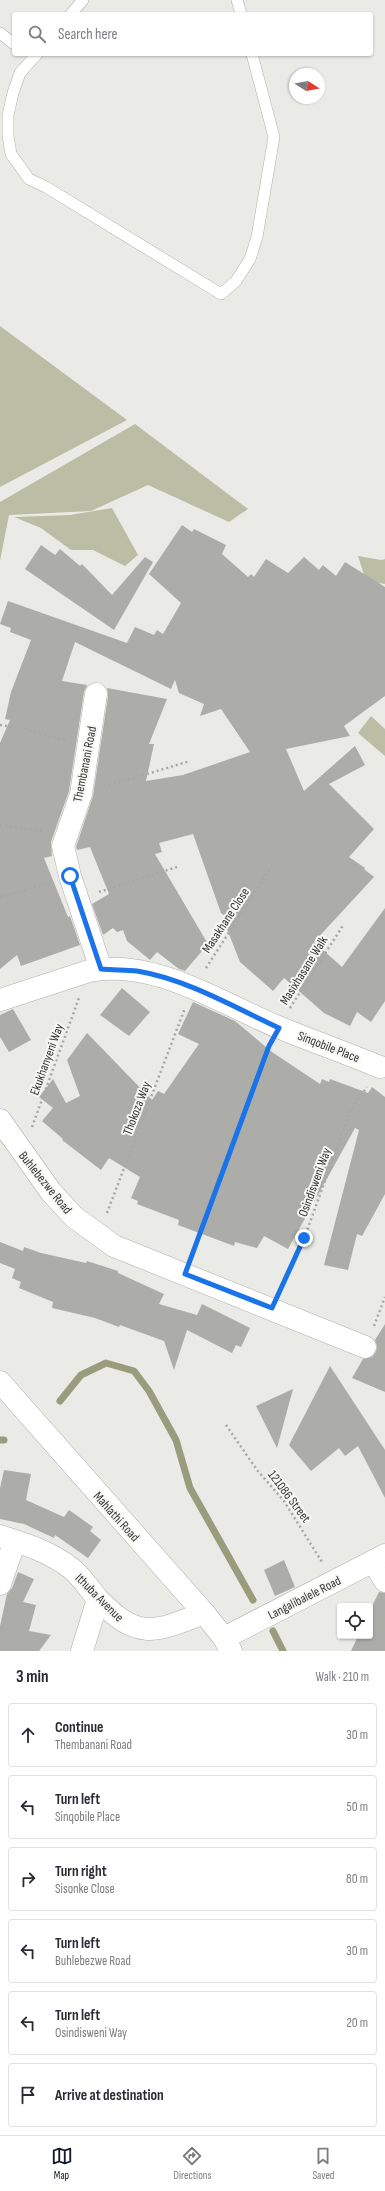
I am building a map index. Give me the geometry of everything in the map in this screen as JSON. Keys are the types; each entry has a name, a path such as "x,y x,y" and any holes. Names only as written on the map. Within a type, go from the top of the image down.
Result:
{"street":[{"name":"Thembanani Road","path":"95,970 78,898 70,876 63,846 81,794 96,694"},
{"name":"Sinqobile Place","path":"0,1000 95,970 138,972 193,989 279,1028 383,1068"},
{"name":"Buhlebezwe Road","path":"0,1120 51,1192 74,1217 98,1235 125,1252 272,1308 366,1347"},
{"name":"Mahlathi Road","path":"0,1382 204,1612 227,1645"},
{"name":"Ithuba Avenue","path":"8,1538 54,1556 73,1570 117,1618 129,1625 151,1629 164,1628 204,1612"},
{"path":"0,1584 8,1538"},
{"name":"Langalibalele Road","path":"227,1645 334,1582 379,1558"},
{"path":"379,1558 385,1581"},
{"path":"82,1651 98,1599"}],"lane":[{"path":"73,12 83,0"},
{"path":"237,0 240,12"},
{"path":"0,33 12,42"},
{"path":"32,56 20,73 8,115 10,154 29,179 46,187 221,294 236,281 250,260 257,237 274,137 253,56"}],"path":[{"path":"0,725 26,729 89,747"},
{"path":"81,794 190,761"},
{"path":"0,825 66,835"},
{"name":"Masakhane Close","path":"193,989 274,863"},
{"path":"78,898 177,867"},
{"path":"0,897 70,876"},
{"name":"Masixhasane Walk","path":"185,1274 269,1046 344,924"},
{"name":"Ekukhanyeni Way","path":"22,1153 95,970"},
{"name":"Thokoza Way","path":"98,1235 193,989"},
{"name":"Osindisweni Way","path":"272,1308 304,1238 351,1109 383,1068"},
{"path":"366,1347 385,1297"},
{"name":"121086 Street","path":"226,1425 257,1470 284,1501 299,1522 334,1582"}],"green space":[{"path":"0,326 127,420 0,487"},
{"path":"135,424 248,509 229,522 148,485 91,511 9,515 0,561 0,502"},
{"path":"112,508 138,555 125,566 93,550 71,550 41,528 14,517 70,515"},
{"path":"358,556 381,560 385,559 385,584 366,581"},
{"path":"371,716 385,729 385,756 358,733"}],"building":[{"path":"182,525 192,532 194,529 226,545 222,554 248,577 251,574 254,577 266,559 288,573 304,557 319,570 323,565 336,576 345,562 385,587 385,696 344,726 350,736 286,749 304,791 355,746 365,765 329,784 374,829 349,857 365,868 364,869 374,877 314,942 342,967 385,908 385,1001 371,1022 357,1012 350,1026 324,1013 284,978 273,991 240,962 227,929 231,920 221,913 193,834 159,843 162,852 155,854 208,944 185,971 179,969 157,952 150,960 127,941 123,930 117,932 113,928 103,935 92,904 109,894 90,847 77,850 76,847 93,796 108,696 107,688 167,699 149,744 154,744 146,781 183,775 250,752 221,709 200,716 204,704 179,693 175,680 171,689 75,642 62,681 87,685 84,692 69,791 51,842 52,856 44,858 68,917 70,916 80,945 21,966 17,955 0,969 0,743 10,720 5,719 11,692 31,640 10,632 11,628 0,624 8,601 127,643 135,627 154,635 157,630 163,634 181,603 149,574"},
{"path":"41,545 55,555 60,549 80,566 82,564 112,595 145,557 153,562 114,630 25,569"},
{"path":"122,988 150,1012 129,1036 100,1015"},
{"path":"193,1002 235,1021 272,1052 320,1084 322,1079 329,1082 330,1079 368,1093 372,1087 385,1097 385,1194 362,1236 357,1234 348,1270 324,1265 359,1130 355,1128 288,1249 264,1236 257,1248 235,1242 234,1246 178,1225 179,1220 137,1204 138,1201 131,1198 140,1177 109,1158 101,1170 62,1140 63,1139 42,1121 53,1108 39,1097 53,1079 66,1103 80,1096 67,1060 87,1033 152,1100 158,1091 164,1094 199,1044 178,1034"},
{"path":"13,1009 31,1040 9,1052 0,1037 0,1015"},
{"path":"0,1242 23,1251 24,1247 41,1253 86,1263 87,1261 118,1271 118,1273 164,1294 159,1304 197,1315 202,1304 250,1328 241,1347 236,1345 232,1353 187,1330 174,1370 164,1341 120,1325 119,1327 95,1318 52,1308 53,1302 19,1288 21,1282 12,1278 15,1269 0,1263"},
{"path":"385,1324 385,1392 352,1378 363,1359 372,1357 376,1352 377,1346 375,1340"},
{"path":"330,1366 385,1450 385,1498 358,1446 345,1456 339,1448 311,1471 289,1445"},
{"path":"293,1389 277,1448 256,1406"},
{"path":"4,1470 31,1474 26,1500 64,1517 69,1510 93,1527 90,1531 101,1540 88,1558 55,1535 54,1538 24,1524 0,1519 0,1488"},
{"path":"284,1560 295,1587 275,1596 264,1570"},
{"path":"18,1572 34,1579 23,1602 36,1605 29,1631 51,1635 39,1651 0,1651 0,1626 7,1594 12,1588"},
{"path":"379,1592 385,1593 385,1651 351,1651 357,1639 373,1639 373,1604"}],"waterway":[{"path":"60,1401 81,1375 106,1363 134,1371 149,1391 176,1440 190,1488 253,1600"},
{"path":"273,1631 283,1651"}],"route":[{"path":"70,876 101,969 138,972 165,978 279,1028 269,1046 185,1274 272,1308 304,1238"}]}
